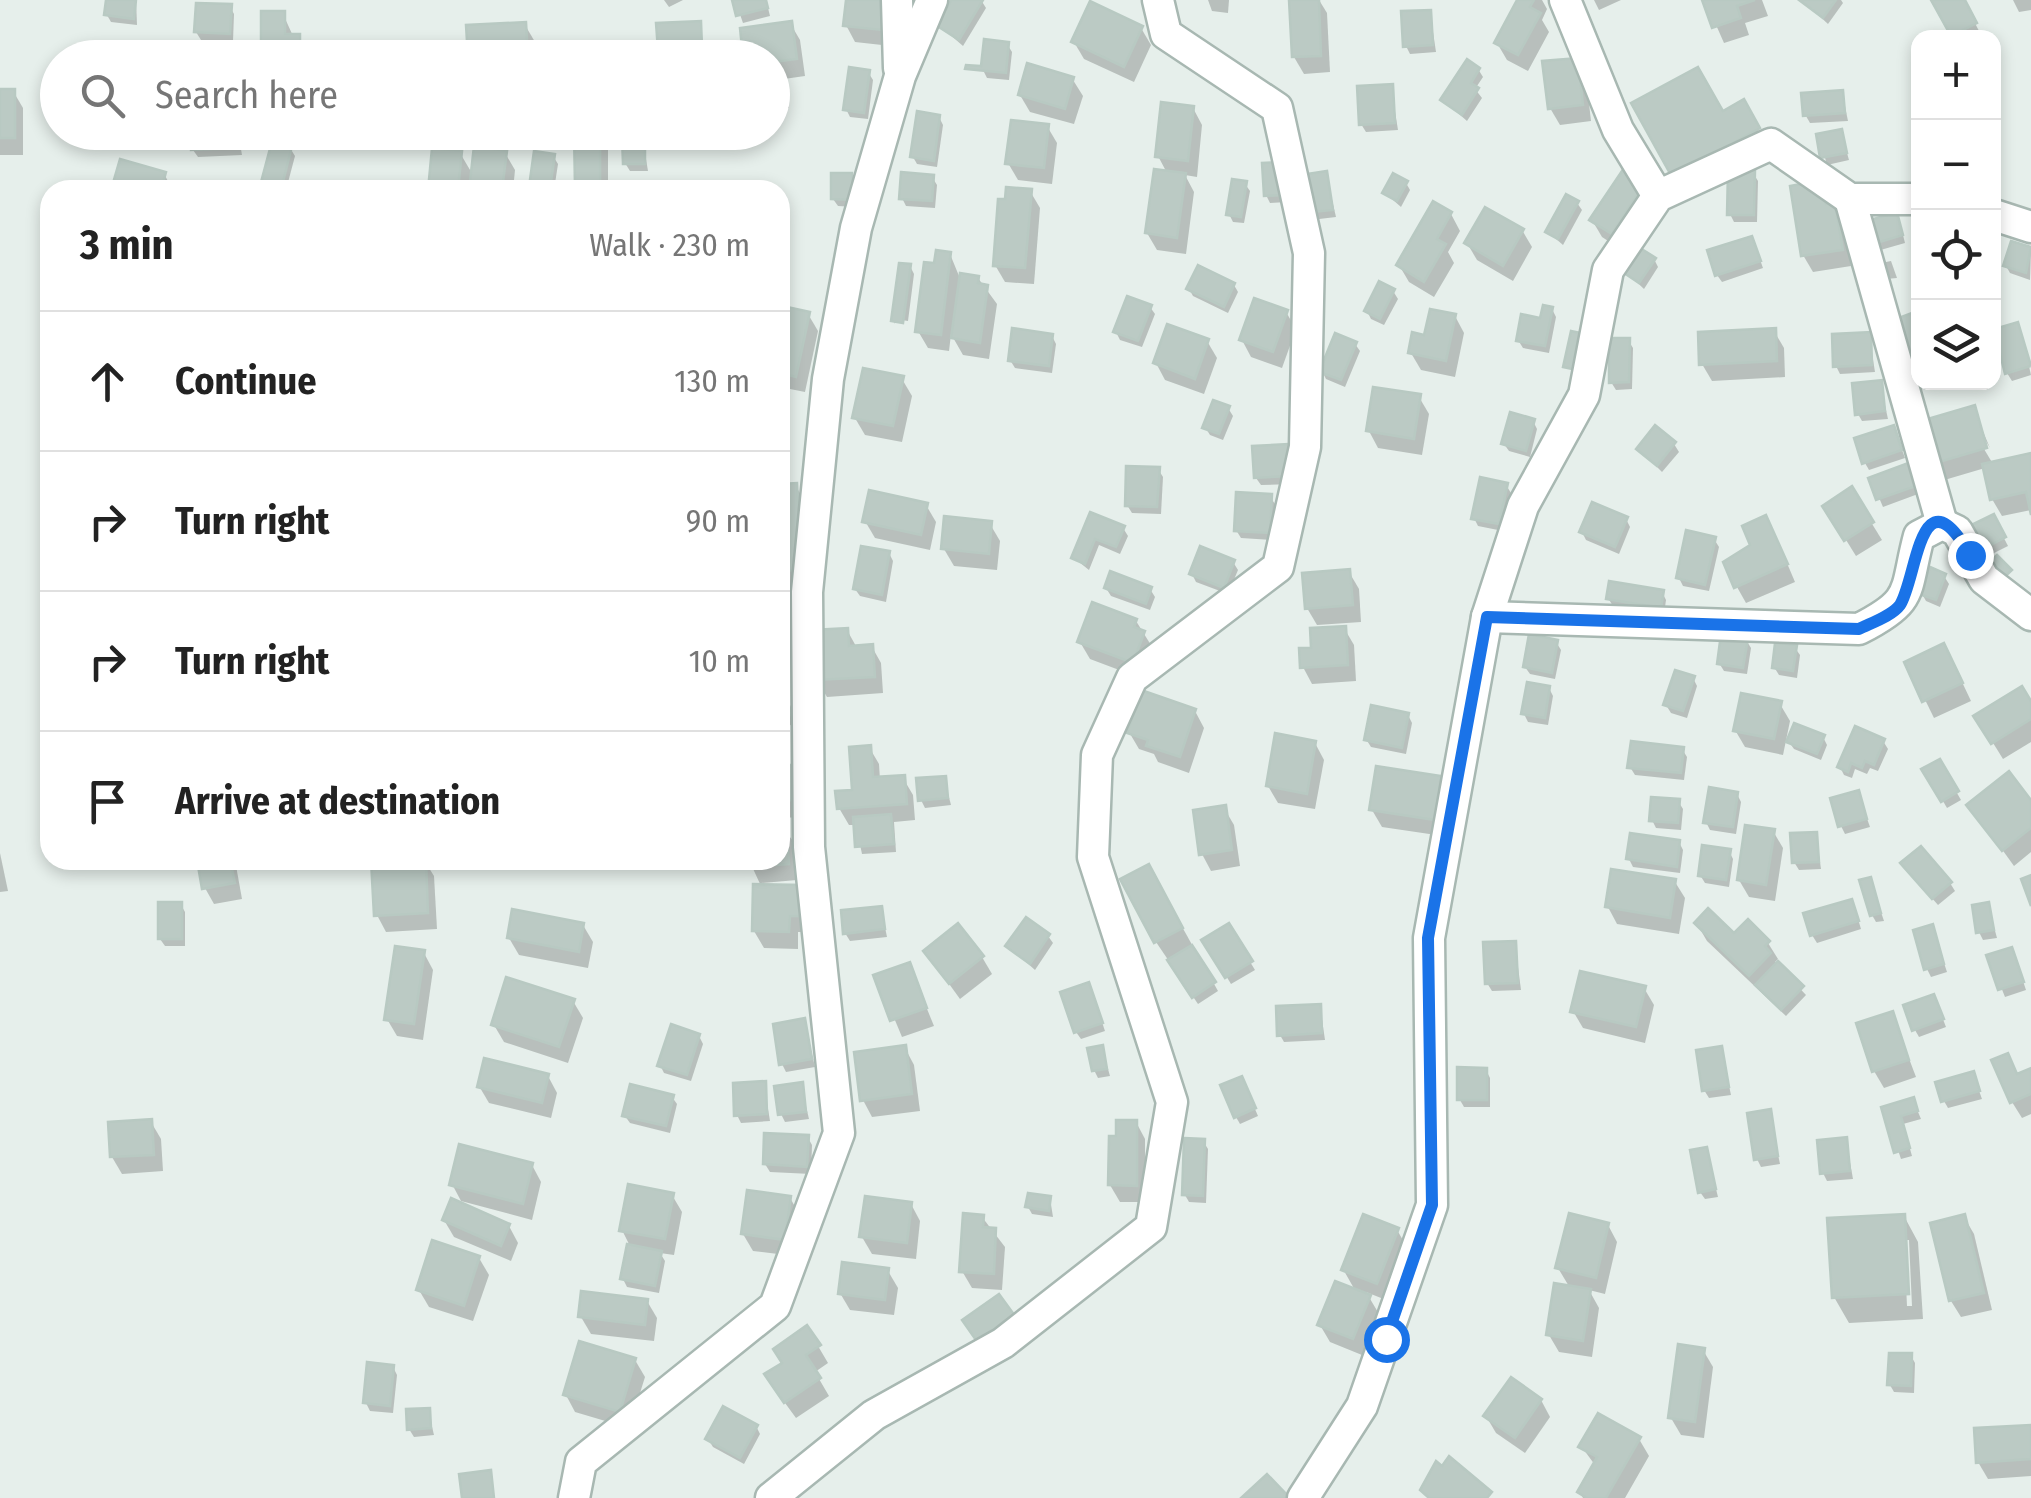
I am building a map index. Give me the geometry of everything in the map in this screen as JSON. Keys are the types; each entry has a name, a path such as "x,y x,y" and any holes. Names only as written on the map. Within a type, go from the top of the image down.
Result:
{"street":[{"path":"897,0 900,76"},
{"path":"574,1498 582,1462 775,1306 839,1132 808,847 807,592 828,379 856,228 900,76 932,0"},
{"path":"770,1498 874,1415 1003,1342 1151,1227 1172,1102 1093,857 1097,756 1132,678 1278,568 1304,446 1309,253 1277,108 1166,34 1158,0"},
{"path":"1565,0 1618,130 1658,196"},
{"path":"1303,1498 1362,1406 1432,1205 1428,938 1487,617 1522,506 1584,396 1608,270 1658,196 1770,144 1850,200 1911,199"},
{"path":"1850,200 1942,524 1957,531 1984,579 2031,615"},
{"path":"2001,217 2031,227"},
{"path":"1487,617 1859,629 1898,609 1911,579 1919,536 1942,524"}],"building":[{"path":"106,0 136,0 134,19 104,15"},
{"path":"732,0 766,0 768,8 736,16"},
{"path":"846,0 886,0 882,30 843,26"},
{"path":"951,0 983,0 959,40 936,25"},
{"path":"1289,0 1319,0 1321,56 1292,57"},
{"path":"1517,0 1534,0 1530,7 1541,13 1518,55 1494,43"},
{"path":"1702,0 1755,0 1737,6 1741,18 1712,28"},
{"path":"1799,0 1836,0 1823,18"},
{"path":"1931,0 1965,0 1977,23 1963,30 1948,30"},
{"path":"1090,1 1143,26 1124,67 1071,42"},
{"path":"196,3 232,4 230,34 194,32"},
{"path":"1431,10 1433,45 1403,47 1401,11"},
{"path":"261,11 285,11 285,34 300,34 300,40 261,40"},
{"path":"701,21 702,40 657,40 656,23"},
{"path":"792,21 797,59 790,60 790,40 741,40 740,28"},
{"path":"526,22 527,40 467,40 466,25"},
{"path":"984,39 1009,42 1006,73 965,69 966,65 981,66"},
{"path":"1578,58 1583,105 1548,109 1542,61"},
{"path":"1467,59 1480,68 1471,83 1479,88 1462,115 1440,100"},
{"path":"1027,63 1074,77 1065,109 1018,95"},
{"path":"849,67 870,70 864,113 843,110"},
{"path":"1698,67 1723,111 1744,99 1760,128 1672,177 1631,103"},
{"path":"1393,84 1395,123 1359,125 1357,86"},
{"path":"0,89 15,89 15,138 0,138"},
{"path":"1843,90 1845,113 1803,116 1801,93"},
{"path":"1161,102 1194,106 1188,161 1155,157"},
{"path":"917,111 940,115 934,161 910,157"},
{"path":"1011,120 1049,124 1044,168 1005,164"},
{"path":"1842,129 1847,153 1820,158 1816,134"},
{"path":"270,150 291,150 284,180 262,180"},
{"path":"432,150 462,151 459,180 429,180"},
{"path":"474,150 507,151 503,180 470,180"},
{"path":"574,150 600,150 600,180 575,180"},
{"path":"622,150 645,150 645,164 623,164"},
{"path":"534,151 555,154 551,180 530,180"},
{"path":"120,159 166,172 164,180 114,180"},
{"path":"1283,162 1284,195 1264,196 1262,163"},
{"path":"1624,168 1646,182 1612,234 1589,220"},
{"path":"1154,169 1186,173 1177,238 1145,233"},
{"path":"1728,170 1755,170 1754,215 1727,215"},
{"path":"1327,171 1333,210 1313,212 1307,174"},
{"path":"901,172 934,175 932,201 899,199"},
{"path":"831,173 852,173 852,200 831,199"},
{"path":"1393,173 1408,181 1397,201 1382,193"},
{"path":"1232,179 1247,181 1241,217 1226,215"},
{"path":"1812,182 1814,193 1824,192 1826,204 1835,203 1843,250 1801,256 1790,186"},
{"path":"1006,187 1032,189 1025,268 993,266 998,199 1005,199"},
{"path":"1566,194 1579,201 1558,239 1545,232"},
{"path":"1433,201 1452,212 1437,239 1446,244 1424,282 1396,265"},
{"path":"1485,207 1524,229 1503,266 1464,243"},
{"path":"1897,212 1903,235 1870,245 1863,222"},
{"path":"1752,236 1761,261 1715,276 1707,250"},
{"path":"2011,241 2031,247 2026,273 2003,266"},
{"path":"1640,248 1656,258 1639,283 1624,273"},
{"path":"936,250 951,252 941,335 915,332 924,262 934,263"},
{"path":"899,263 911,264 903,323 891,321"},
{"path":"1198,265 1235,283 1224,307 1186,289"},
{"path":"960,273 979,276 978,283 988,285 980,343 951,338"},
{"path":"1379,281 1395,289 1380,319 1364,311"},
{"path":"1127,296 1152,305 1138,341 1113,332"},
{"path":"1254,298 1288,310 1273,352 1239,340"},
{"path":"1543,305 1553,307 1545,346 1516,341 1521,314 1540,318"},
{"path":"790,308 810,312 796,377 790,376"},
{"path":"1430,309 1456,314 1446,361 1408,353 1412,332 1424,335"},
{"path":"1911,313 1911,354 1901,358 1888,322"},
{"path":"2018,322 2031,366 2005,374 2001,327"},
{"path":"1167,324 1209,339 1195,379 1153,363"},
{"path":"1012,328 1053,334 1049,366 1008,361"},
{"path":"1776,328 1777,361 1699,365 1698,332"},
{"path":"1571,331 1585,334 1577,370 1563,367"},
{"path":"1871,332 1872,365 1833,367 1832,334"},
{"path":"1335,333 1357,342 1341,380 1319,372"},
{"path":"1609,338 1630,338 1629,382 1609,383"},
{"path":"863,368 904,376 893,426 852,418"},
{"path":"1882,380 1885,411 1855,415 1852,383"},
{"path":"1373,387 1421,394 1414,439 1366,431"},
{"path":"1213,400 1230,406 1219,434 1202,428"},
{"path":"1975,405 1987,448 1929,465 1917,422"},
{"path":"1510,412 1535,419 1526,451 1501,444"},
{"path":"1655,425 1676,442 1657,466 1636,449"},
{"path":"1894,425 1902,450 1862,464 1854,438"},
{"path":"1288,444 1290,476 1254,478 1252,446"},
{"path":"2031,453 2031,515 2026,492 1990,500 1982,464"},
{"path":"1908,463 1916,486 1876,500 1868,478"},
{"path":"1126,466 1160,467 1157,507 1125,506"},
{"path":"1480,477 1508,483 1499,524 1471,519"},
{"path":"790,483 797,483 801,570 790,571"},
{"path":"1852,486 1874,522 1844,541 1822,506"},
{"path":"869,490 928,503 921,535 862,522"},
{"path":"1236,492 1272,494 1270,533 1234,531"},
{"path":"1592,502 1628,517 1615,547 1579,532"},
{"path":"1090,512 1125,526 1116,547 1095,539 1085,564 1071,558"},
{"path":"1994,514 2006,537 1979,551 1967,527"},
{"path":"1766,515 1788,564 1734,588 1723,562 1750,545 1742,526"},
{"path":"944,516 992,521 989,554 941,549"},
{"path":"1686,530 1716,537 1705,585 1676,578"},
{"path":"861,546 890,551 882,595 853,589"},
{"path":"1200,546 1235,560 1224,588 1189,574"},
{"path":"1997,555 2012,570 1997,584 1982,569"},
{"path":"1930,567 1946,574 1936,600 1919,594"},
{"path":"1350,569 1353,605 1305,609 1302,573"},
{"path":"1110,571 1152,587 1146,604 1104,588"},
{"path":"1609,581 1664,590 1661,608 1606,599"},
{"path":"1092,602 1137,619 1134,627 1145,631 1133,663 1077,642"},
{"path":"1346,626 1348,665 1300,668 1299,648 1311,648 1310,628"},
{"path":"848,628 849,646 873,644 875,677 815,680 812,630"},
{"path":"1529,634 1558,640 1552,673 1523,667"},
{"path":"1721,634 1748,638 1743,668 1717,664"},
{"path":"1775,643 1797,645 1793,671 1772,668"},
{"path":"1944,643 1963,683 1922,702 1904,662"},
{"path":"1675,670 1695,676 1683,711 1663,705"},
{"path":"1527,682 1550,686 1545,718 1521,714"},
{"path":"2022,686 2031,701 2031,719 1991,744 1973,716"},
{"path":"1141,690 1196,709 1180,757 1146,746 1148,740 1127,733"},
{"path":"1741,693 1782,701 1774,739 1733,731"},
{"path":"1371,705 1409,713 1402,748 1364,740"},
{"path":"1794,723 1825,735 1817,754 1786,742"},
{"path":"1855,726 1885,739 1874,765 1865,761 1862,768 1851,763 1848,772 1837,767"},
{"path":"1275,733 1316,741 1307,794 1266,786"},
{"path":"1631,741 1684,747 1681,773 1627,768"},
{"path":"871,745 873,777 905,775 907,804 837,809 835,791 852,790 849,747"},
{"path":"1940,759 1959,791 1941,802 1921,769"},
{"path":"790,765 792,765 794,800 790,800"},
{"path":"1376,766 1441,776 1435,820 1369,810"},
{"path":"2009,771 2031,800 2031,828 2002,851 1966,805"},
{"path":"946,776 948,798 918,801 916,778"},
{"path":"1709,787 1738,792 1733,827 1703,823"},
{"path":"1859,790 1867,819 1838,827 1830,798"},
{"path":"1651,797 1680,799 1678,823 1649,821"},
{"path":"1226,805 1232,850 1199,855 1193,810"},
{"path":"891,814 894,844 855,847 853,817"},
{"path":"1745,825 1775,829 1766,885 1737,880"},
{"path":"1817,832 1819,862 1792,863 1790,833"},
{"path":"1630,833 1680,840 1677,867 1626,859"},
{"path":"1702,845 1731,849 1726,880 1698,876"},
{"path":"1921,846 1952,882 1932,899 1900,863"},
{"path":"1149,864 1183,928 1154,943 1120,879"},
{"path":"1611,869 1676,879 1670,918 1605,907"},
{"path":"199,870 232,870 235,883 202,889"},
{"path":"372,870 426,870 428,913 374,916"},
{"path":"2031,875 2031,906 2021,879"},
{"path":"1871,877 1881,913 1870,916 1859,880"},
{"path":"753,884 804,885 803,916 790,916 789,932 752,931"},
{"path":"1852,899 1859,921 1810,936 1803,913"},
{"path":"158,902 182,902 182,939 158,939"},
{"path":"1989,902 1994,930 1976,933 1972,905"},
{"path":"882,906 885,929 843,934 841,910"},
{"path":"1708,908 1734,933 1748,919 1770,941 1765,946 1771,953 1749,976 1694,923"},
{"path":"512,909 584,923 579,952 507,938"},
{"path":"1026,917 1050,934 1030,964 1005,946"},
{"path":"958,923 984,956 949,984 923,951"},
{"path":"1229,923 1253,961 1225,978 1201,940"},
{"path":"1933,924 1944,964 1924,970 1913,930"},
{"path":"1516,941 1518,983 1485,984 1483,942"},
{"path":"1192,945 1216,982 1192,998 1167,960"},
{"path":"395,946 425,950 414,1024 384,1020"},
{"path":"2012,947 2024,982 1998,990 1986,955"},
{"path":"1778,961 1804,986 1781,1010 1755,985"},
{"path":"910,962 927,1008 890,1021 873,975"},
{"path":"1580,971 1646,986 1636,1027 1570,1012"},
{"path":"506,977 575,999 559,1047 491,1025"},
{"path":"1089,982 1103,1023 1074,1033 1060,992"},
{"path":"1934,994 1944,1019 1912,1031 1903,1005"},
{"path":"1321,1004 1322,1033 1277,1036 1276,1006"},
{"path":"1893,1011 1909,1060 1872,1072 1856,1023"},
{"path":"805,1018 812,1059 779,1065 773,1024"},
{"path":"671,1024 700,1034 687,1075 657,1066"},
{"path":"906,1045 912,1094 860,1101 854,1052"},
{"path":"1103,1045 1107,1069 1092,1071 1087,1048"},
{"path":"1722,1046 1729,1087 1702,1091 1696,1050"},
{"path":"2008,1053 2017,1074 2031,1068 2031,1094 2010,1103 1991,1060"},
{"path":"484,1058 549,1074 542,1103 477,1087"},
{"path":"1457,1067 1487,1068 1487,1100 1457,1100"},
{"path":"1974,1071 1980,1091 1941,1102 1935,1082"},
{"path":"1242,1076 1256,1108 1234,1118 1220,1085"},
{"path":"766,1081 767,1114 734,1116 733,1083"},
{"path":"803,1082 806,1112 778,1115 774,1086"},
{"path":"630,1084 674,1095 666,1126 622,1116"},
{"path":"1914,1097 1918,1111 1901,1116 1910,1148 1894,1153 1881,1107"},
{"path":"1771,1109 1778,1156 1754,1160 1747,1113"},
{"path":"152,1119 154,1155 110,1157 108,1122"},
{"path":"1116,1120 1137,1120 1137,1186 1108,1185 1109,1136 1116,1136"},
{"path":"764,1133 809,1135 807,1167 763,1164"},
{"path":"1847,1137 1850,1171 1820,1174 1817,1140"},
{"path":"1184,1138 1205,1139 1203,1196 1182,1195"},
{"path":"459,1144 533,1163 523,1204 449,1185"},
{"path":"1707,1147 1716,1189 1698,1193 1690,1150"},
{"path":"628,1184 674,1193 665,1239 619,1231"},
{"path":"747,1190 791,1196 785,1240 741,1234"},
{"path":"1028,1193 1051,1196 1049,1211 1025,1207"},
{"path":"865,1196 912,1202 907,1243 859,1237"},
{"path":"451,1198 510,1224 501,1246 442,1220"},
{"path":"963,1213 984,1215 983,1227 996,1228 994,1274 959,1272"},
{"path":"1569,1213 1609,1223 1596,1278 1555,1268"},
{"path":"1363,1214 1399,1228 1377,1284 1341,1270"},
{"path":"1905,1214 1909,1294 1832,1298 1827,1218"},
{"path":"1965,1214 1984,1293 1949,1301 1930,1223"},
{"path":"432,1240 480,1256 464,1306 416,1290"},
{"path":"627,1244 662,1251 655,1286 620,1279"},
{"path":"842,1262 889,1268 885,1300 838,1294"},
{"path":"1335,1281 1371,1295 1353,1339 1317,1325"},
{"path":"1554,1283 1591,1289 1583,1341 1546,1335"},
{"path":"581,1291 648,1299 645,1325 578,1317"},
{"path":"999,1294 1020,1323 983,1350 962,1320"},
{"path":"807,1325 821,1345 806,1355 821,1378 784,1403 764,1374 782,1363 773,1349"},
{"path":"579,1341 636,1358 620,1412 563,1395"},
{"path":"1678,1344 1705,1348 1695,1422 1668,1418"},
{"path":"1889,1353 1912,1353 1911,1386 1887,1385"},
{"path":"367,1362 394,1365 390,1406 363,1403"},
{"path":"1511,1377 1542,1399 1515,1438 1483,1416"},
{"path":"723,1406 758,1425 740,1458 705,1439"},
{"path":"430,1408 431,1428 407,1430 406,1409"},
{"path":"1598,1413 1641,1437 1606,1498 1587,1498 1577,1492 1597,1457 1578,1447"},
{"path":"2031,1425 2031,1459 1976,1463 1974,1428"},
{"path":"1449,1456 1492,1492 1487,1498 1429,1498 1420,1490 1436,1461 1442,1466"},
{"path":"491,1470 494,1498 462,1498 459,1474"},
{"path":"1267,1474 1290,1498 1241,1498"}],"route":[{"path":"1386,1339 1432,1205 1428,938 1487,617 1859,629 1898,609 1911,579 1919,536 1931,526 1942,524 1957,531 1970,555"}]}
